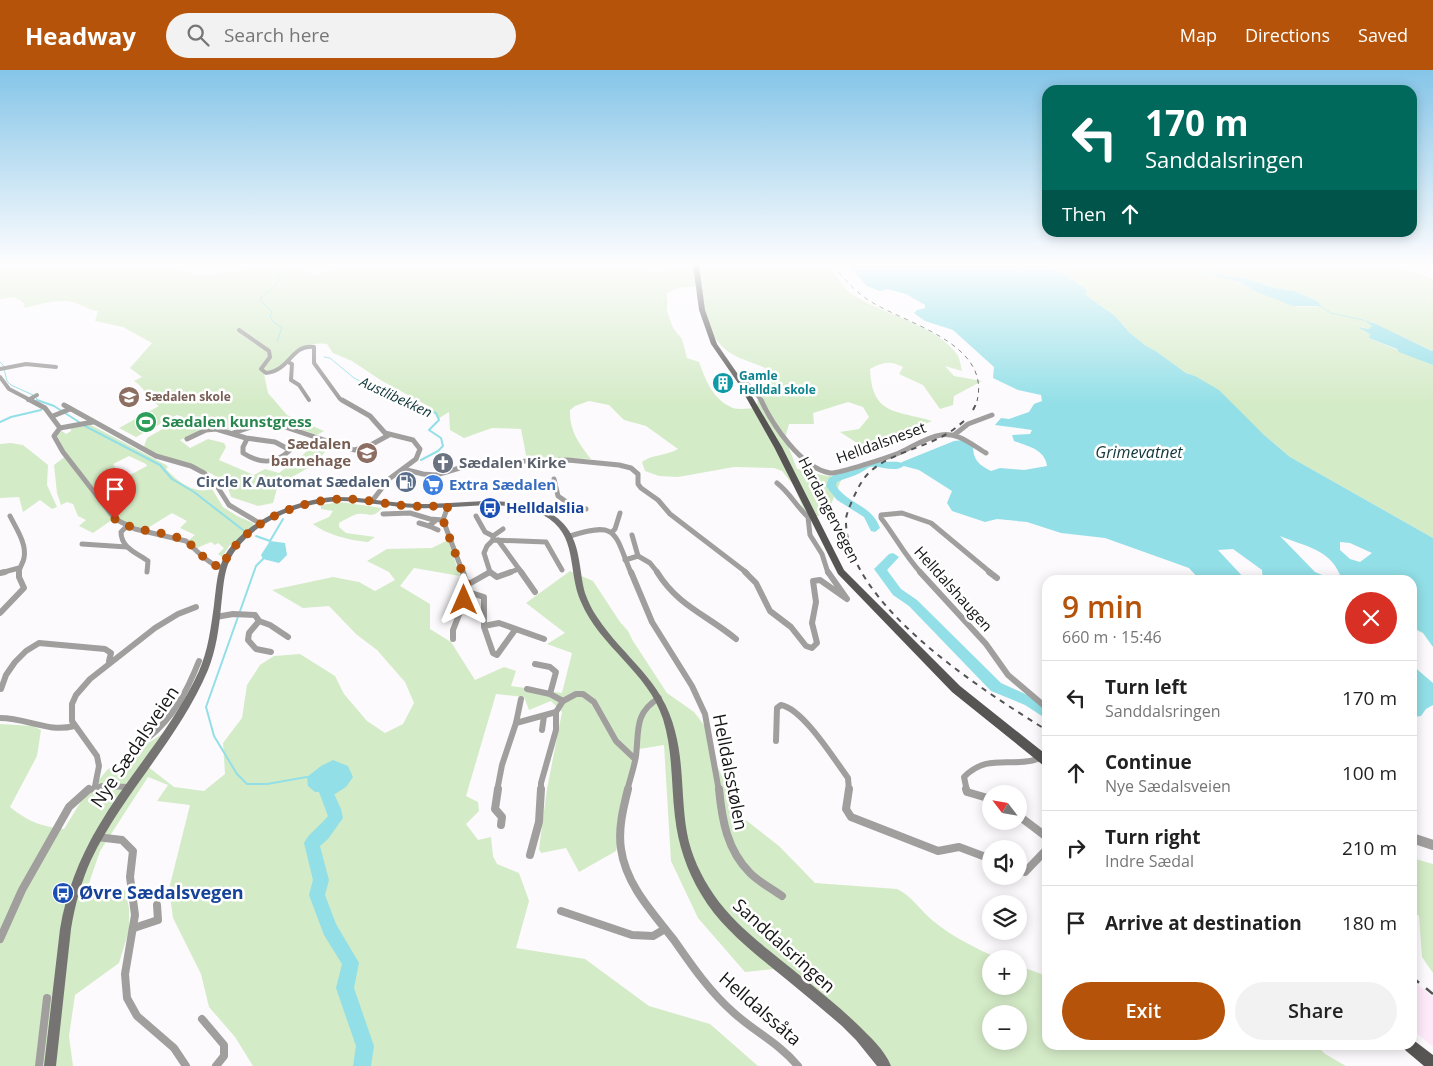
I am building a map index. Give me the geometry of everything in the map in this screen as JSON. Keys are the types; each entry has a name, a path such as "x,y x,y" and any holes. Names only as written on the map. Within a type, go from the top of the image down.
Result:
{"main road":[{"name":"Hardangervegen","path":"702,311 711,337 756,400 838,565 849,582 892,622 936,670 1042,758"},
{"name":"Nye Sædalsveien","path":"50,1066 68,916 78,878 97,837 129,787 174,724 196,685 207,659 216,617 222,567 233,549 261,524 284,512 314,502 341,498 372,502"},
{"path":"372,502 406,506 502,504 526,507 552,517 570,536"},
{"name":"Sanddalsringen","path":"570,536 579,588 590,613 601,630 644,676 658,698 668,720 674,742 685,846 702,886 718,911 733,927 853,1028 885,1066"},
{"path":"1416,1050 1433,1064"}],"street":[{"path":"239,330 269,352 270,356 261,368 263,372 269,374 277,372 300,348 314,347 314,363 340,399 370,416 380,430 389,435 407,438 419,446 418,456 387,481 372,502"},
{"path":"288,362 292,364 291,380 299,385 309,400"},
{"path":"3,368 31,364 56,367"},
{"path":"0,377 9,390 33,398 56,414"},
{"name":"Helldalsneset","path":"746,382 756,400 798,453 816,468 832,474 868,462 881,460 938,436 954,435 968,424 992,415"},
{"path":"56,414 66,408 156,456 191,466 204,473 217,486 229,505 261,524"},
{"path":"56,414 56,424 60,428"},
{"path":"93,422 60,428 54,436 63,452 109,513 127,526 180,538 190,543 198,553 213,565 222,567"},
{"path":"233,433 246,425 284,426 353,450 370,446 389,435"},
{"path":"187,439 211,429 233,433 247,439 269,440 286,446 290,450 277,461 264,462 243,452 243,446 247,439"},
{"path":"954,435 986,453"},
{"path":"403,469 414,473 436,475 450,472 478,461 505,464 529,461 579,460 607,462 634,470 638,474 638,484 641,488 658,500 673,516 735,562 752,578 770,611 792,627 809,648 812,648 817,643 812,623 816,602 812,584 813,580 817,579 823,582 840,596 847,599 833,581 819,548 810,535 808,517 798,508 788,491 777,483"},
{"path":"554,479 556,494 569,508 586,509"},
{"path":"448,506 443,520 468,589 484,597 484,626 487,642 493,653 498,655 515,630"},
{"name":"Helldalshaugen","path":"997,578 930,523 908,515 890,512 881,514 881,518 893,533 907,558 986,644 1008,675 1042,704"},
{"path":"383,514 410,513 443,520"},
{"path":"570,536 600,528 612,532 615,529 620,513"},
{"path":"0,613 22,590 23,583 19,577 19,568 24,558 24,545 10,516"},
{"path":"476,516 484,532 495,539 535,592"},
{"path":"429,526 436,520"},
{"path":"419,523 438,530"},
{"path":"127,526 120,536 127,547 148,561 147,572"},
{"path":"504,529 487,546 484,553 490,572 498,577 519,569"},
{"name":"Helldalsstølen","path":"612,532 616,536 652,622 692,686 705,714 718,777 722,816 732,850 754,877 782,896"},
{"path":"632,535 638,556"},
{"path":"495,539 546,542 562,570"},
{"path":"82,544 127,547"},
{"path":"625,560 638,556 651,563 672,592 720,625 736,639"},
{"path":"826,567 838,565"},
{"path":"0,573 19,568"},
{"path":"453,639 453,630 468,589 490,572"},
{"path":"95,786 98,770 97,756 74,726 71,715 72,703 77,693 109,661 171,618 196,607"},
{"path":"216,617 239,614 255,616 259,622 270,625 288,637"},
{"path":"259,622 249,634 248,640 256,649 271,652"},
{"path":"484,626 499,623 544,639"},
{"path":"1,689 3,680 14,663 32,646 39,643 106,649 111,653 109,661"},
{"path":"148,738 166,723 174,713 198,661"},
{"path":"535,664 550,667 556,672 550,694"},
{"path":"528,690 540,690 563,701"},
{"path":"530,855 539,822 541,783 556,730 556,712 563,701 576,694 589,697 594,702 617,744 623,751 635,759"},
{"name":"Helldalssåta","path":"658,698 649,703 641,712 635,759 621,829 620,849 625,867 632,881 711,991 739,1018 775,1042 798,1066"},
{"path":"501,825 502,817 496,809 495,803 502,765 516,723 521,699"},
{"path":"776,741 777,708 781,705 788,706 802,716 848,778 850,787 844,807 846,813 851,817 938,851 959,847 982,856"},
{"path":"516,723 556,712"},
{"path":"542,730 544,716"},
{"path":"0,718 27,720 50,729 64,729 74,726"},
{"path":"982,796 967,792 964,777 968,772 981,764 996,761 1042,760"},
{"path":"0,939 22,890 68,807 82,793 95,786 129,787"},
{"path":"1028,823 1042,833"},
{"path":"97,837 118,838 125,841 133,851 130,881 135,900 134,928 125,976 129,1002 136,1014 176,1049 186,1066"},
{"path":"1417,840 1433,845"},
{"path":"1027,870 1042,854"},
{"path":"134,928 158,920 157,905"},
{"path":"561,911 632,935 653,936 665,928"},
{"path":"39,1066 47,998"},
{"path":"202,1019 224,1045 224,1056 216,1066"}],"shaded area":[{"path":"1417,984 1433,997 1433,1047 1417,1033"}],"green space":[{"path":"98,311 667,311 673,328 682,339 687,358 699,362 704,376 715,395 726,405 742,409 757,408 758,390 769,378 765,368 732,354 717,341 708,324 704,311 887,311 923,328 949,345 958,356 962,371 945,366 954,376 982,381 954,396 953,405 940,409 923,385 899,374 903,367 894,363 886,363 870,369 875,395 881,403 897,412 932,421 873,446 857,443 840,432 859,429 869,417 863,407 848,402 813,413 814,424 789,424 785,438 797,469 842,478 827,514 807,518 794,486 782,471 774,468 734,467 678,477 659,476 645,471 642,462 646,459 678,449 646,426 624,420 609,405 589,401 570,410 573,430 591,459 528,457 521,429 492,428 464,438 450,430 449,412 438,419 432,408 382,381 352,361 333,353 327,344 315,344 299,352 281,369 274,373 264,374 268,393 287,415 324,431 317,435 289,425 252,422 231,430 212,426 180,440 190,448 208,439 224,443 226,447 219,460 254,475 265,469 279,473 304,454 310,446 319,447 325,452 315,464 278,485 273,503 258,506 231,497 226,482 210,473 147,451 144,446 147,438 183,417 177,415 136,437 119,428 159,406 134,381 142,377 130,368 152,343 123,327 95,321"},
{"path":"1109,311 1433,311 1433,351 1371,322 1365,322 1373,326 1369,329 1361,327 1370,334 1369,338 1433,365 1433,538 1290,457 1195,376 1186,373 1130,333"},
{"path":"91,425 166,465 168,467 166,469 170,474 187,486 199,490 212,489 223,507 253,523 254,526 229,546 222,557 218,554 224,548 218,543 215,545 211,542 197,548 189,540 195,535 180,528 187,521 172,513 146,529 130,525 116,517 93,533 79,526 86,520 78,516 73,504 67,502 61,505 57,493 54,465 67,455 57,435 62,431 66,434 71,431 71,428","holes":["129,456 147,466 128,476 116,469 113,464"]},
{"path":"0,444 23,445 48,465 47,485 57,507 52,509 40,500 23,512 19,497 0,498"},
{"path":"340,502 382,508 376,514 357,514 339,523 339,527 346,533 375,537 368,542 354,540 331,534 313,524 329,517 333,511 321,509 321,505"},
{"path":"448,540 460,576 414,568 400,586 430,604 430,629 451,642 475,680 504,667 516,671 511,686 562,693 572,653 547,644 565,633 526,603 570,571 593,581 628,631 667,693 694,712 711,734 717,766 742,817 779,846 815,883 897,889 912,899 932,920 948,932 982,951 982,995 1027,995 1027,969 1042,974 1042,1050 1321,1050 1346,1066 884,1066 875,1046 774,969 745,972 698,918 671,861 664,745 639,749 616,851 579,872 566,848 541,853 539,849 547,789 562,712 551,701 529,710 524,697 496,694 466,796 478,802 479,811 466,824 478,840 491,837 493,856 497,864 519,873 529,901 516,948 585,959 649,1006 710,1024 758,1066 253,1066 235,1037 209,1007 201,974 173,918 169,889 190,805 157,801 168,785 148,777 100,851 84,898 125,890 129,908 129,930 119,963 75,995 69,1036 73,1066 0,1066 0,724 33,726 41,730 37,756 10,807 35,822 64,829 80,803 107,770 162,734 142,762 174,787 204,791 225,774 223,743 242,718 247,685 260,665 274,656 300,654 335,676 344,694 367,721 385,733 403,724 414,703 405,682 377,650 356,634 329,606 303,608 272,590 333,577 359,582 375,591 395,580 389,572 367,561 387,549 432,548","holes":["321,766 335,794 315,792"]},
{"path":"1417,859 1433,864 1433,973 1422,957 1419,916 1417,914"}],"water":[{"name":"Grimevatnet","path":"916,311 1109,311 1145,345 1186,373 1219,390 1263,434 1290,457 1433,538 1433,647 1423,633 1417,630 1417,575 1340,575 1325,555 1280,536 1315,572 1322,575 1262,575 1262,570 1233,549 1218,550 1241,575 1195,575 1189,568 1105,538 1061,533 1027,522 997,519 985,522 952,511 947,503 952,491 919,470 900,465 902,462 954,441 963,440 973,446 974,455 978,462 991,471 1000,468 1024,470 1047,466 1046,460 1039,452 1014,441 1012,435 1030,434 1032,430 995,425 1001,418 1009,419 1029,412 1034,404 1042,401 1041,395 1018,390 993,378 994,367 953,330 925,321 914,313","holes":["1340,542 1350,543 1372,553 1360,562 1350,559 1340,550"]},
{"path":"1363,320 1376,324 1433,351 1433,365 1369,338 1370,334 1358,327 1369,329 1372,326"},
{"path":"270,541 285,543 287,555 279,563 263,559 261,555"},
{"path":"1417,669 1433,683 1433,705 1426,709 1421,716 1417,716"},
{"path":"333,760 348,766 353,777 346,787 335,794 315,792 308,786 307,777 321,766"}],"waterway":[{"name":"Austlibekken","path":"271,311 270,316 274,323 282,327 277,342"},
{"path":"1329,311 1363,320"},
{"name":"Austlibekken","path":"324,357 330,358 354,378 401,401"},
{"path":"0,362 3,365 7,381 11,385 33,395 39,401"},
{"name":"Austlibekken","path":"398,400 436,413 439,420 429,430 441,438 443,446 438,451 421,460"},
{"path":"39,401 54,406 79,422"},
{"path":"0,422 11,417 41,410"},
{"path":"85,426 160,465 172,479 194,492 243,530"},
{"path":"875,528 867,515 841,497 831,486 833,480 840,476 856,471 867,464 877,464"},
{"path":"882,466 900,465"},
{"name":"Austlibekken","path":"256,536 270,541 283,519"},
{"path":"893,557 880,569 897,592 913,603 996,687 1029,701 1042,709"},
{"path":"263,559 256,566 206,707 214,736 237,774 247,784 267,784 307,777"},
{"path":"326,792 336,818 323,834 312,843 321,880 317,895 330,929 351,963 345,988 365,1046 362,1066"}],"railway":[{"path":"889,311 945,339 960,351 972,365 978,382 977,401"},
{"path":"973,410 978,400"},
{"path":"964,421 946,435 896,456 876,467 868,474 857,490 846,518 851,550 867,582 892,612 922,641 989,693 1042,727"},
{"path":"1417,981 1433,994"}],"place":[{"name":"Gamle Helldal skole","path":"723,383"},
{"name":"Sædalen skole","path":"129,397"},
{"name":"Sædalen kunstgress","path":"146,422"},
{"name":"Sædalen barnehage","path":"367,453"},
{"name":"Sædalen Kirke","path":"443,463"},
{"name":"Circle K Automat Sædalen","path":"406,482"},
{"name":"Extra Sædalen","path":"433,485"},
{"name":"Helldalslia","path":"490,508"},
{"name":"Øvre Sædalsvegen","path":"63,893"}],"route":[{"path":"115,519 135,529 180,538 190,543 198,553 217,567 222,567 240,541 261,524 277,515 305,505 341,498 406,506 448,506 443,520 467,585 468,592 464,600"}]}
